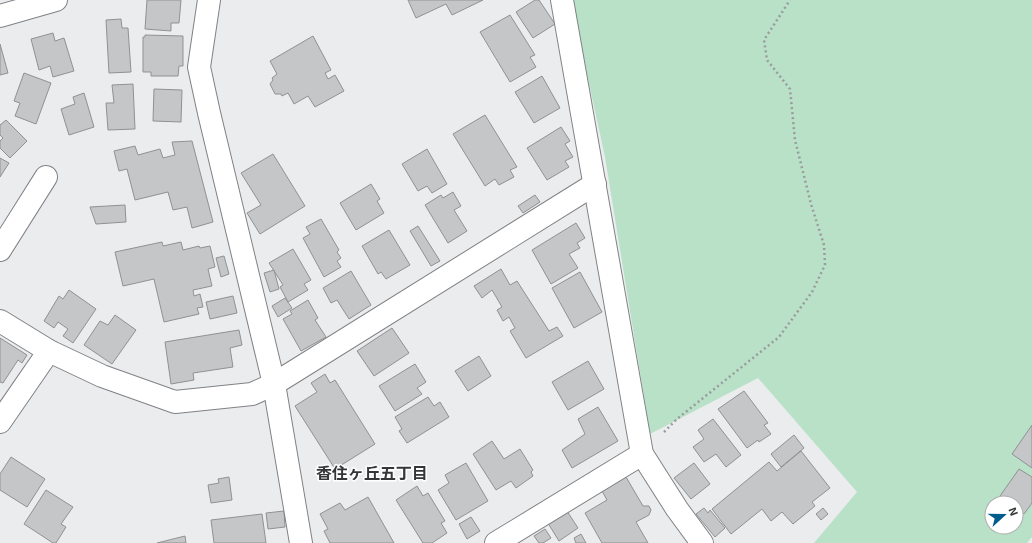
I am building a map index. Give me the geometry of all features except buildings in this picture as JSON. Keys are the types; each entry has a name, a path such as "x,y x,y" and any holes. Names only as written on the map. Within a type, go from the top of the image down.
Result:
{"street":[{"path":"0,16 56,0"},
{"path":"209,0 199,67 214,136 274,384 301,543"},
{"path":"562,0 642,454 677,509 702,543"},
{"path":"0,250 46,177"},
{"path":"0,321 49,351 102,376 175,402 252,394 274,384 595,184"},
{"path":"0,422 49,351"},
{"path":"509,540 642,454"}],"path":[{"path":"642,454 677,419 779,336 812,292 826,265 824,245 811,204 795,140 790,89 767,60 764,40 790,0"}],"green space":[{"path":"571,0 1032,0 1032,537 1027,543 814,543 857,492 758,378 650,434 605,157"}],"district":[{"name":"香住ヶ丘五丁目","path":"372,473"}]}
